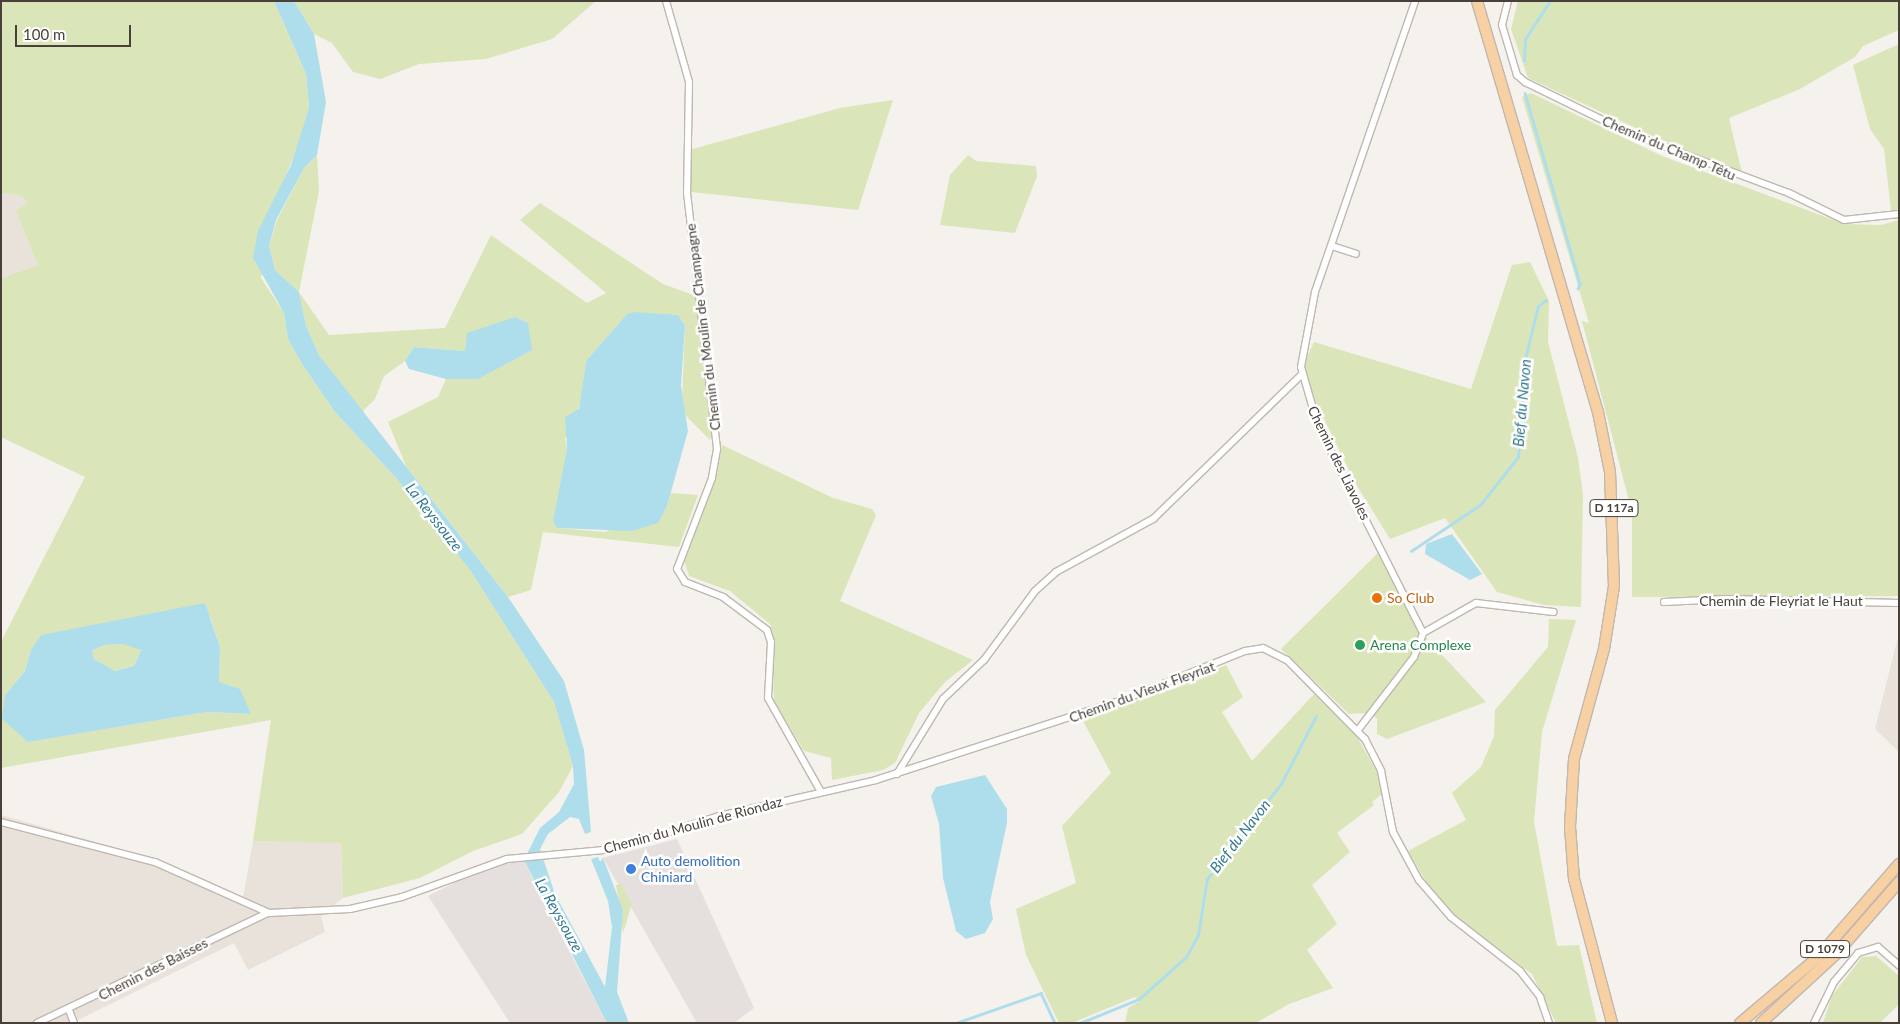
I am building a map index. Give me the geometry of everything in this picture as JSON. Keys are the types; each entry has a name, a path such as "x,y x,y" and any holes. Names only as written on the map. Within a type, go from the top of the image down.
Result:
{"main road":[{"name":"D 117a","path":"1477,1 1598,412 1610,472 1616,529 1614,586 1604,649 1574,759 1570,828 1574,879 1612,1023"},
{"name":"D 1079","path":"1740,1023 1817,958 1899,864"},
{"name":"D 1079","path":"1761,1023 1836,954 1899,882"}],"street":[{"name":"Chemin du Moulin de Champagne","path":"666,1 689,82 686,184 717,449 712,478 677,569 686,582 723,597 768,630 768,698 821,792"},
{"name":"Chemin des Liavoles","path":"1415,1 1309,312 1302,375 1318,426 1423,633"},
{"name":"Chemin du Champ Têtu","path":"1508,1 1502,25 1517,74 1525,82 1631,134 1789,193 1844,220 1899,214"},
{"path":"1332,246 1356,254"},
{"path":"897,774 943,699 984,660 1035,591 1056,572 1153,519 1302,375"},
{"name":"Chemin de Fleyriat le Haut","path":"1664,602 1899,603"},
{"path":"1358,730 1414,657 1423,633 1476,603 1553,612"},
{"name":"Chemin du Vieux Fleyriat","path":"897,774 1166,685 1254,648 1280,654 1358,730 1377,760 1396,839 1427,893 1520,971 1540,997 1549,1023"},
{"name":"Chemin du Moulin de Riondaz","path":"1,822 172,868 269,913 364,907 423,890 472,868 523,856 615,849 718,816 897,774"},
{"name":"Chemin des Baisses","path":"37,1023 69,1010 269,913"},
{"path":"1814,1023 1834,982 1858,952 1878,947 1899,965"},
{"path":"69,1010 74,1023"}],"shaded area":[{"path":"1,193 19,195 30,202 16,211 38,265 1,278"},
{"path":"1899,633 1899,752 1875,729"},
{"path":"1,815 152,858 243,898 253,841 341,842 343,898 321,916 325,932 248,970 234,943 72,1023 1,1023"},
{"path":"677,839 754,1008 734,1023 697,1023 603,858"},
{"path":"524,860 546,907 607,1023 510,1023 428,896 482,869"}],"green space":[{"path":"1,1 274,1 306,74 309,108 304,131 279,192 261,278 284,313 288,339 302,364 335,412 397,479 470,570 554,702 573,766 559,792 522,834 473,851 420,878 343,898 341,843 253,841 271,720 1,768 1,642 85,477 1,437 1,278 38,265 16,211 29,202 19,195 1,193","holes":["210,616 220,647 219,682 250,714 207,712 28,742 5,695 25,671 31,650"]},
{"path":"294,1 596,1 552,39 486,59 419,64 380,79 353,72 332,43 314,34"},
{"path":"1518,1 1899,1 1899,30 1863,46 1855,57 1800,89 1729,118 1742,173 1711,163 1528,78 1511,29"},
{"path":"1899,44 1899,209 1891,211 1884,149 1870,129 1853,65"},
{"path":"1531,93 1662,156 1844,224 1881,225 1899,220 1899,596 1632,597 1632,512 1582,321 1589,323 1522,97"},
{"path":"893,100 858,210 691,192 689,150 840,108"},
{"path":"317,155 319,191 299,292 275,270 269,246 277,220 304,168"},
{"path":"968,155 976,161 1036,166 1037,176 1015,233 940,225 950,175"},
{"path":"540,203 663,284 696,296 713,419 710,440 686,416 682,402 685,325 678,315 627,314 586,361 580,404 565,439 567,449 557,528 605,532 667,506 671,493 698,495 679,547 543,532 531,590 508,597 406,466 388,422 438,397 446,379 478,379 465,351 414,347 405,361 384,376 375,399 362,412 319,355 306,326 299,292 329,335 445,328 491,235 587,303 606,293 520,220"},
{"path":"1530,262 1549,301 1548,342 1578,458 1583,495 1581,607 1544,605 1497,592 1445,518 1390,539 1356,484 1306,382 1305,361 1314,342 1471,389 1512,265"},
{"path":"722,445 833,498 872,509 876,515 840,601 973,660 945,682 919,713 895,763 883,770 832,780 831,758 804,751 774,701 771,625 730,591 689,576 684,560 717,474"},
{"name":"Arena Complexe","path":"1378,553 1416,627 1486,702 1387,739 1377,734 1377,718 1367,713 1349,714 1281,649"},
{"path":"1549,619 1576,620 1542,732 1534,822 1557,946 1579,945 1597,1023 1556,1023 1532,974 1452,913 1432,892 1408,851 1466,820 1452,793 1481,767 1494,736 1495,710 1548,647"},
{"path":"123,644 141,649 134,666 115,671 94,659 92,651 104,645"},
{"path":"1226,665 1243,697 1222,712 1252,761 1314,694 1355,733 1377,772 1382,794 1372,802 1374,805 1337,833 1350,852 1312,885 1337,924 1307,950 1333,988 1289,1004 1256,1023 1125,1023 1128,1008 1140,1001 1135,997 1072,1023 1059,1023 1026,955 1016,909 1076,883 1062,826 1111,773 1082,719 1180,686"},
{"path":"621,884 632,904 623,933 616,885"},
{"path":"1876,956 1899,976 1899,1004 1880,1023 1823,1023 1832,996 1862,957"}],"water":[{"name":"La Reyssouze","path":"274,1 294,1 314,34 326,102 317,155 304,168 276,220 269,246 275,270 299,292 306,326 319,355 508,597 564,681 584,750 591,832 585,834 579,819 570,817 548,834 540,849 555,894 605,987 612,927 608,901 591,859 598,857 600,862 603,858 623,910 617,992 629,1023 607,1023 524,860 540,828 559,812 574,784 573,766 554,702 470,570 397,479 335,412 302,364 288,339 284,313 253,258 258,231 291,165 309,108 306,74"},
{"path":"635,312 678,315 685,325 681,386 688,431 667,506 658,523 632,531 557,528 553,521 567,449 565,417 579,409 586,361 627,314"},
{"path":"515,317 528,323 532,350 478,379 446,379 409,369 405,361 414,347 465,351 467,333"},
{"path":"1452,534 1482,574 1470,580 1425,554 1426,544"},
{"path":"205,603 220,647 219,682 240,689 251,714 207,712 28,742 2,719 5,695 25,671 31,650 41,635","holes":["123,644 141,650 134,666 115,671 94,659 92,651 104,645"]},
{"path":"985,775 1007,809 1007,823 990,902 993,919 985,933 966,939 956,931 943,878 939,824 931,796 936,787"}],"waterway":[{"name":"Bief du Navon","path":"1524,61 1525,39 1550,1"},
{"name":"Bief du Navon","path":"1525,93 1580,284 1578,289"},
{"name":"Bief du Navon","path":"1411,551 1480,505 1518,457 1526,355 1538,306 1546,300"},
{"name":"Bief du Navon","path":"1080,1023 1139,999 1186,957 1198,935 1207,879 1281,784 1316,716"},
{"name":"Bief du Navon","path":"956,1023 1041,993 1055,1023"}],"place":[{"name":"So Club","path":"1377,598"},
{"name":"Arena Complexe","path":"1360,645"},
{"name":"Auto demolition Chiniard","path":"631,869"}]}
